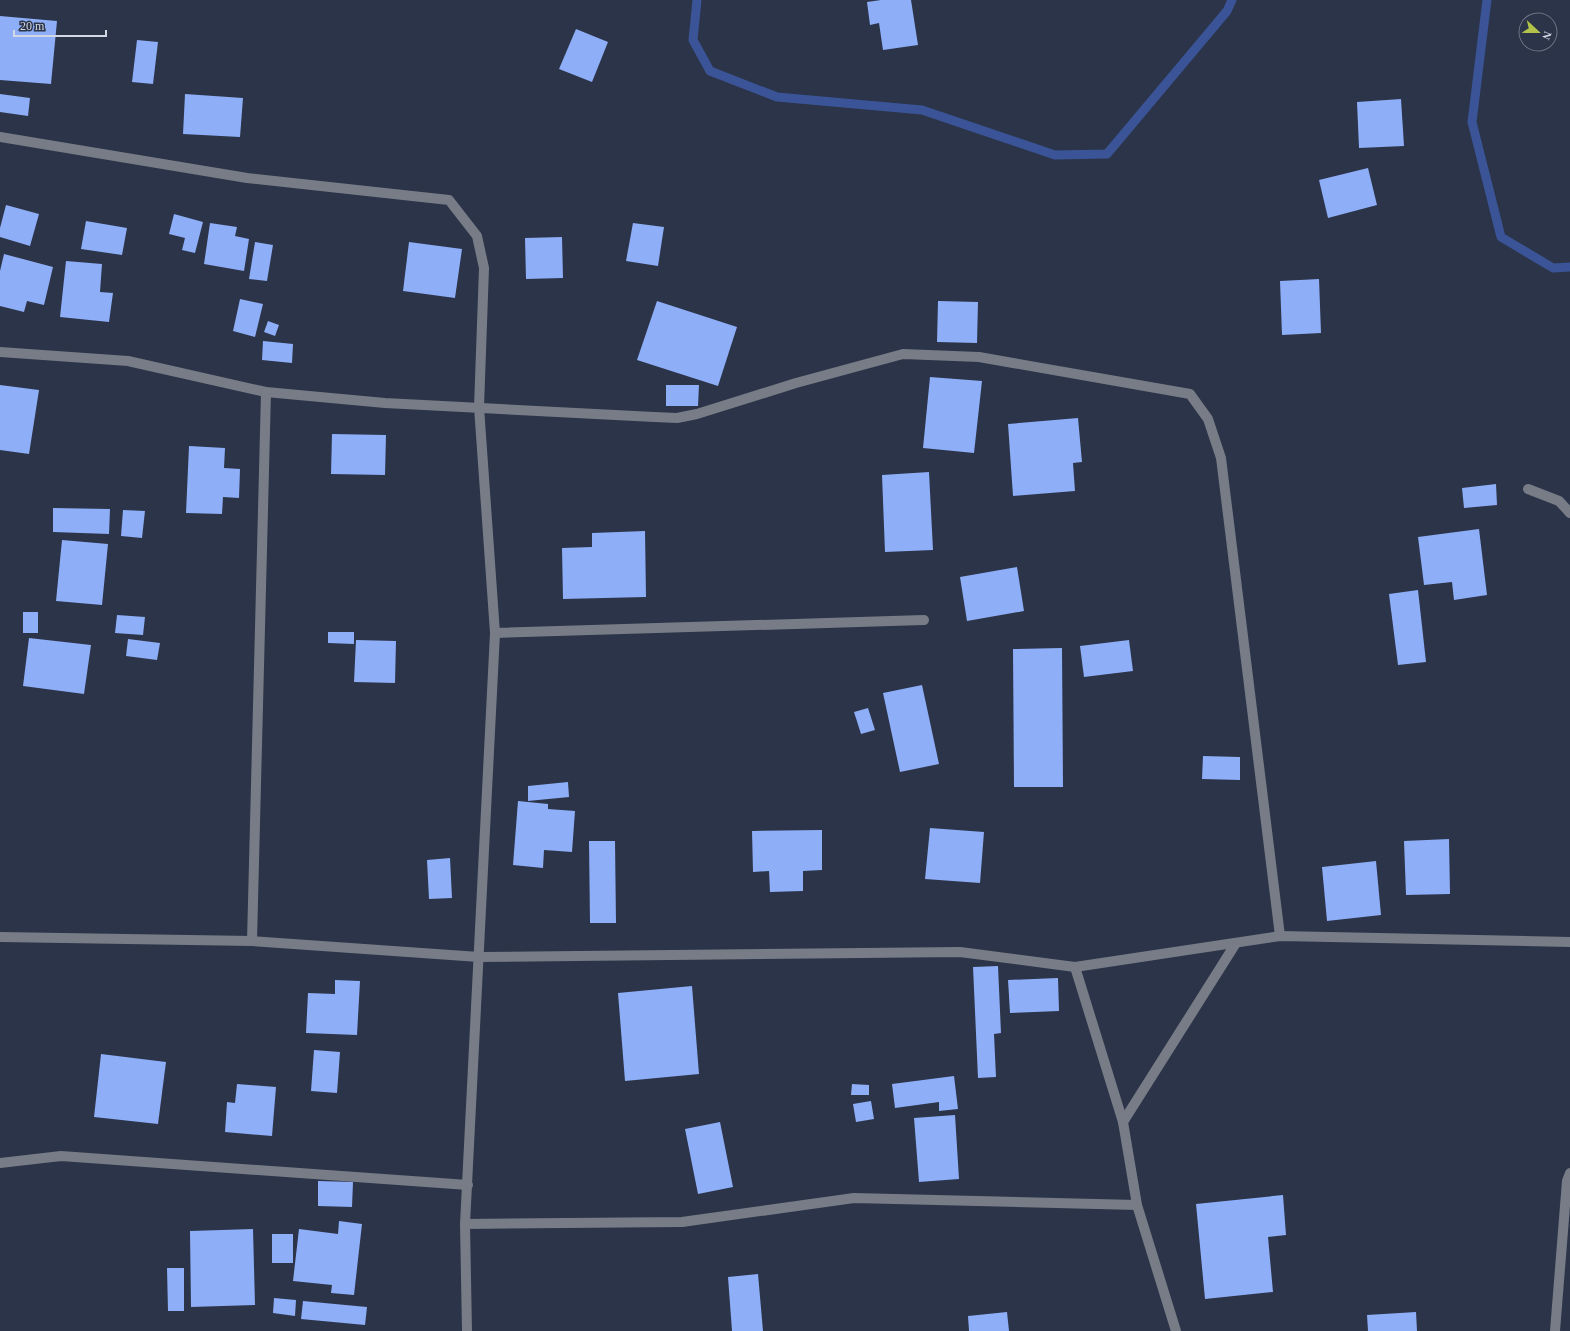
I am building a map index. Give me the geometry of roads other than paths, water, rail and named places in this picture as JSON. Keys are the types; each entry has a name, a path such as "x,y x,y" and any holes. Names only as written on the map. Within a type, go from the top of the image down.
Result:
{"street":[{"path":"0,137 247,178 449,200 477,236 484,268 479,407 495,633 465,1224 467,1331"},
{"path":"0,352 128,362 266,392 385,403 677,418 697,414 796,383 903,354 979,358 1190,394 1208,419 1220,458 1280,936"},
{"path":"252,941 266,392"},
{"path":"1528,489 1559,501 1570,513"},
{"path":"495,633 924,620"},
{"path":"0,937 252,941 479,957 960,952 1075,967 1280,936 1570,942"},
{"path":"1123,1122 1236,943"},
{"path":"1075,967 1123,1122 1137,1205 1176,1331"},
{"path":"0,1163 61,1156 468,1185"},
{"path":"1555,1331 1567,1181 1570,1173"},
{"path":"465,1224 682,1222 854,1198 1137,1205"}],"waterway":[{"path":"697,0 693,40 710,71 777,97 922,110 1055,155 1107,154 1227,11 1232,0"},
{"path":"1487,0 1472,122 1501,237 1553,268 1570,267"}]}
